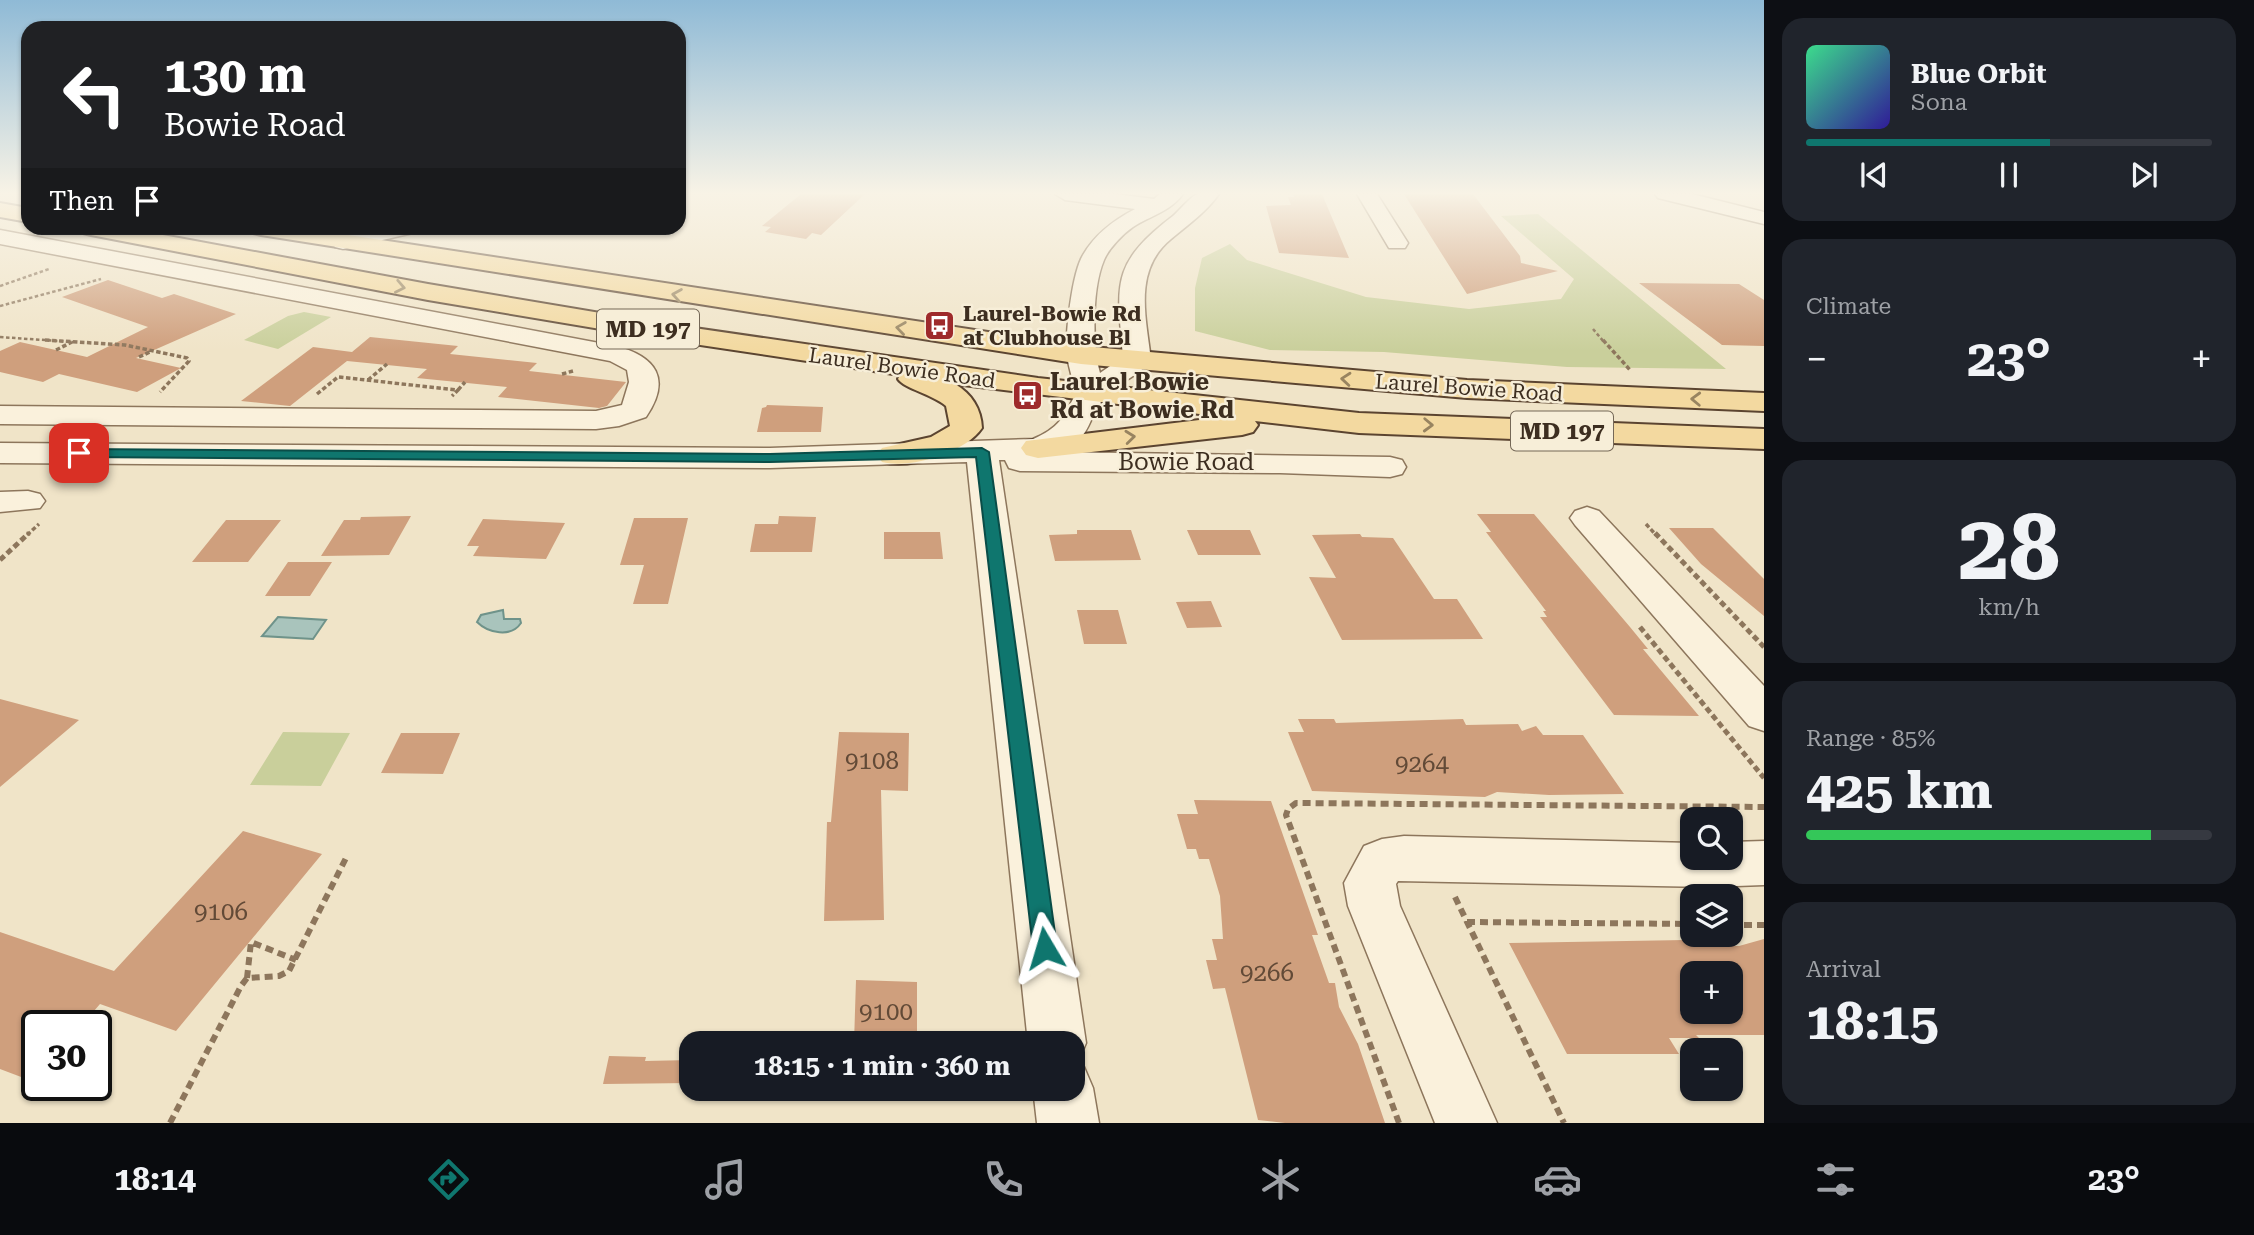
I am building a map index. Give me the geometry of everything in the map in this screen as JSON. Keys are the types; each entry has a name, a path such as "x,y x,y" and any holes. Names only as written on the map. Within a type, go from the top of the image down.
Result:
{"main road":[{"name":"Laurel Bowie Road","path":"188,246 428,292 779,350 1091,393 1359,423 1764,439"},
{"name":"Laurel Bowie Road","path":"470,246 1081,355 1467,389 1764,402"},
{"path":"779,350 789,358 805,362 923,381 946,390 956,398 967,421 966,428 959,436 946,443 894,455"},
{"path":"1038,448 1253,424 1359,423"}],"street":[{"path":"0,415 536,422 596,420 623,416 635,411 644,372 640,363 630,357 49,246"},
{"path":"1101,246 1093,257 1085,286 1081,355 1091,393 1137,360 1132,280 1138,259 1150,246"},
{"name":"Bowie Road","path":"0,453 770,458 982,452 1038,448 1057,440 1075,426 1091,393"},
{"path":"606,457 623,416"},
{"path":"982,452 1055,1031"},
{"name":"Bowie Road","path":"982,452 1015,461 1280,463 1390,467"},
{"path":"1587,518 1764,714"},
{"path":"1466,1123 1374,906 1370,883 1382,861 1404,858 1709,865 1764,863"},
{"path":"1065,1101 1068,1123"}],"path":[{"path":"0,286 58,265"},
{"path":"100,273 107,274"},
{"path":"1,305 103,279"},
{"path":"1593,329 1655,398"},
{"path":"0,337 125,345 187,358 189,361 157,395 169,395"},
{"path":"56,350 73,342"},
{"path":"139,357 153,351"},
{"path":"368,380 387,364"},
{"path":"330,376 458,390"},
{"path":"323,394 315,396 338,377"},
{"path":"452,396 466,382"},
{"path":"445,396 466,396"},
{"path":"1646,524 1764,647"},
{"path":"1631,617 1764,778"},
{"path":"247,978 279,976 289,971 347,856"},
{"path":"1437,859 1564,1123"},
{"path":"1467,922 1680,924"},
{"path":"1743,925 1764,925"},
{"path":"170,1123 247,978 251,942 296,960"}],"green space":[{"path":"1225,246 1233,246 1247,260 1366,297 1469,309 1561,299 1574,279 1536,246 1577,246 1726,369 1567,367 1384,352 1270,350 1195,331 1195,288 1202,258"},
{"path":"304,312 331,317 278,349 244,340 288,316"},
{"path":"283,732 350,733 321,786 250,785"}],"water":[{"path":"503,610 504,619 520,619 521,623 517,628 499,632 487,629 477,622 481,615"},
{"path":"278,617 326,620 313,639 262,636"}],"building":[{"path":"1277,246 1344,246 1349,258 1279,253"},
{"path":"1437,246 1513,246 1520,256 1521,263 1558,271 1467,294"},
{"path":"108,280 162,298 174,294 236,314 136,358 181,368 137,392 59,374 43,382 0,372 0,351 20,342 87,357 148,327 62,297"},
{"path":"1639,283 1739,284 1764,300 1764,346 1722,345"},
{"path":"370,337 458,346 450,354 537,363 529,371 626,382 607,406 599,408 498,397 507,387 417,378 427,369 347,361 290,406 241,401 313,347 352,352"},
{"path":"767,405 823,407 821,432 757,432 762,408"},
{"path":"1477,514 1534,514 1648,649 1643,649 1699,716 1614,715 1540,617 1547,617 1543,611 1546,611 1486,532 1491,532"},
{"path":"411,516 389,555 321,556 344,520"},
{"path":"779,516 816,517 812,552 750,552 755,524 778,524"},
{"path":"634,518 688,518 668,604 633,604 644,565 620,565"},
{"path":"483,519 565,523 546,559 473,556 479,546 467,546"},
{"path":"226,520 281,520 248,562 192,562"},
{"path":"1669,528 1713,528 1764,579 1764,616 1701,564"},
{"path":"1077,530 1131,530 1141,560 1055,561 1049,535 1077,534"},
{"path":"1187,530 1250,530 1261,555 1198,555"},
{"path":"884,532 940,532 943,559 884,559"},
{"path":"1360,534 1362,537 1393,538 1434,599 1457,599 1483,639 1342,640 1309,577 1336,578 1312,535"},
{"path":"288,562 332,562 310,596 265,596"},
{"path":"1211,601 1222,627 1187,628 1176,602"},
{"path":"1077,610 1118,610 1127,644 1084,644"},
{"path":"0,699 79,720 0,787"},
{"path":"1298,719 1334,719 1336,723 1463,719 1466,725 1518,724 1522,731 1536,726 1543,735 1583,735 1624,794 1549,795 1497,792 1485,797 1312,791 1288,732 1304,732"},
{"path":"839,732 909,733 908,791 881,790 884,920 824,921 827,822 831,822"},
{"path":"401,733 460,733 443,774 381,773"},
{"path":"1194,800 1271,801 1318,935 1312,935 1329,983 1335,983 1339,1007 1358,1044 1385,1123 1285,1123 1258,1120 1225,988 1213,989 1206,960 1217,960 1212,939 1223,939 1220,896 1209,859 1199,859 1196,849 1187,849 1177,814 1198,814"},
{"path":"243,831 322,854 176,1031 100,1004 95,1010 21,1010 21,1077 0,1069 0,932 114,971"},
{"path":"1764,939 1764,1035 1696,1035 1699,1038 1669,1038 1679,1054 1567,1054 1509,943 1680,940 1680,947 1743,947"},
{"path":"856,980 917,982 917,1031 854,1031"},
{"path":"609,1056 646,1057 645,1061 679,1060 679,1083 603,1084"}],"place":[{"name":"Laurel-Bowie Rd at Clubhouse Bl","path":"940,326"},
{"name":"Laurel Bowie Rd at Bowie Rd","path":"1027,396"}],"route":[{"path":"79,453 770,458 982,452 1045,948"}]}
